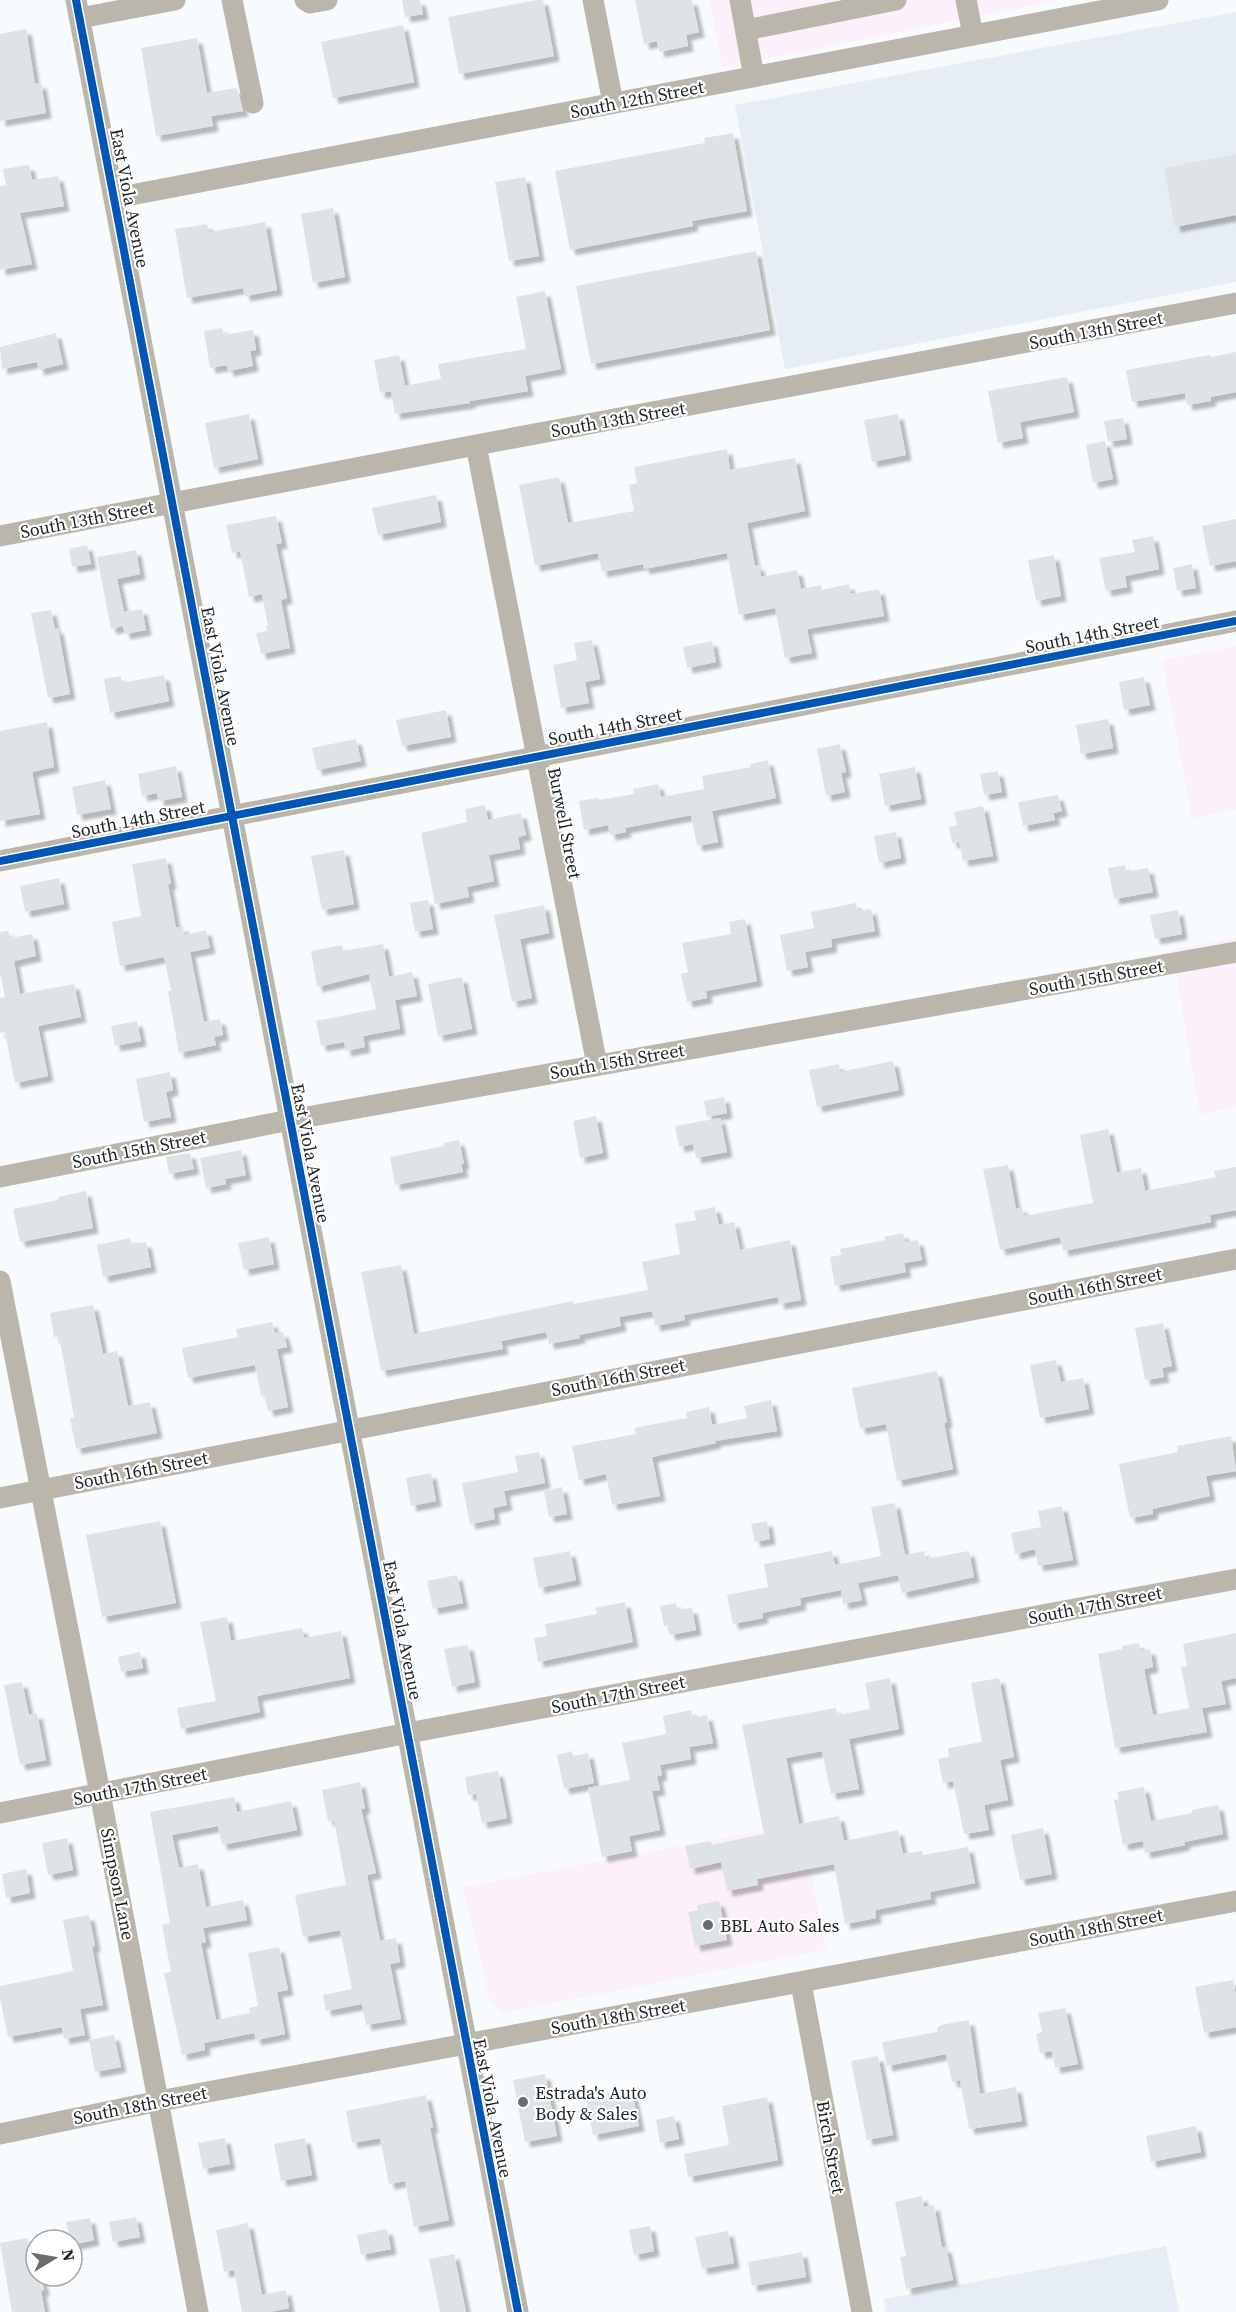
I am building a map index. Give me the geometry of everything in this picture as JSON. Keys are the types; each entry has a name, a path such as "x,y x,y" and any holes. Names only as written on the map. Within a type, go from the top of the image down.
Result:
{"street":[{"path":"78,9 175,0"},
{"path":"232,0 253,103"},
{"path":"305,0 309,3 327,0"},
{"path":"593,0 613,103"},
{"path":"740,0 754,77"},
{"path":"746,30 835,6 896,0"},
{"path":"966,0 973,35"},
{"name":"South 12th Street","path":"115,198 973,35 1119,4 1158,0"},
{"name":"East Viola Avenue","path":"78,9 518,2312"},
{"name":"South 13th Street","path":"0,536 1236,303"},
{"name":"Burwell Street","path":"476,445 597,1065"},
{"name":"South 14th Street","path":"0,861 1236,621"},
{"name":"South 15th Street","path":"0,1177 290,1120 1236,952"},
{"name":"South 16th Street","path":"0,1497 1236,1259"},
{"name":"Simpson Lane","path":"0,1281 198,2312"},
{"name":"South 17th Street","path":"0,1814 408,1733 1236,1579"},
{"name":"South 18th Street","path":"0,2133 159,2101 1236,1901"},
{"name":"Birch Street","path":"801,1983 862,2312"}],"shaded area":[{"path":"710,0 1059,0 722,68"},
{"path":"1236,12 1236,282 785,369 735,105"},
{"path":"1236,646 1236,810 1192,818 1162,660"},
{"path":"1236,938 1236,1107 1200,1114 1172,950"},
{"path":"802,1823 826,1950 502,2013 490,2001 463,1887"},
{"path":"1166,2246 1179,2312 886,2312 884,2299"}],"building":[{"path":"402,0 420,0 423,14 405,17"},
{"path":"543,0 554,56 459,74 448,17"},
{"path":"635,0 692,0 699,32 686,35 688,46 659,52 657,41 644,44"},
{"path":"403,25 414,82 333,98 321,42"},
{"path":"26,29 35,84 41,83 46,113 0,121 0,34"},
{"path":"197,38 207,93 237,88 243,111 211,116 213,126 156,136 141,48"},
{"path":"733,133 747,211 692,221 693,226 570,250 555,171 705,143 704,138"},
{"path":"1236,154 1236,215 1175,227 1164,168"},
{"path":"29,165 32,180 58,176 64,206 20,213 32,264 0,270 0,186 6,185 3,169"},
{"path":"525,177 539,256 509,261 495,182"},
{"path":"333,208 345,277 313,283 301,214"},
{"path":"265,222 277,290 245,296 243,288 187,298 175,229 207,224 209,232"},
{"path":"756,251 770,330 591,364 576,286"},
{"path":"545,291 561,369 525,376 528,391 470,401 470,403 395,414 391,391 380,393 374,360 399,355 405,386 441,379 438,364 526,349 516,297"},
{"path":"222,328 224,335 253,330 256,350 250,351 253,366 228,371 227,365 210,368 204,331"},
{"path":"56,333 63,364 39,370 37,362 2,369 0,347"},
{"path":"1236,352 1236,392 1210,397 1211,401 1187,405 1185,393 1132,402 1126,370"},
{"path":"1067,377 1074,412 1020,422 1023,438 998,443 988,391"},
{"path":"249,414 258,459 214,468 205,423"},
{"path":"898,414 906,455 872,462 864,420"},
{"path":"1123,418 1127,439 1108,442 1104,421"},
{"path":"1105,441 1113,479 1093,483 1086,445"},
{"path":"727,449 730,470 795,458 805,511 747,523 755,566 759,565 761,577 797,570 801,589 821,585 822,590 849,584 851,594 879,589 884,616 807,629 812,653 785,658 775,608 739,615 727,553 644,569 643,564 602,572 598,553 535,566 519,485 559,477 568,523 634,511 629,485 637,483 634,467"},
{"path":"436,495 441,522 378,535 372,508"},
{"path":"276,516 282,543 276,544 287,598 281,600 290,648 261,654 256,633 267,631 266,626 268,626 262,594 249,597 240,551 232,553 226,525"},
{"path":"1236,519 1236,561 1210,566 1202,526"},
{"path":"1153,536 1159,569 1125,576 1127,587 1106,591 1099,558 1135,552 1132,540"},
{"path":"87,545 91,564 72,567 69,549"},
{"path":"136,550 140,574 117,579 124,612 142,609 146,630 125,634 123,626 111,629 97,557"},
{"path":"1054,555 1061,596 1036,601 1028,560"},
{"path":"1192,564 1196,588 1177,591 1173,568"},
{"path":"51,610 55,629 58,628 70,694 48,698 31,613"},
{"path":"592,640 600,679 585,682 589,703 561,708 553,665 577,660 574,643"},
{"path":"712,641 716,662 687,668 683,647"},
{"path":"164,675 169,701 110,713 104,679 121,676 122,683"},
{"path":"1144,677 1150,705 1124,710 1119,682"},
{"path":"446,710 451,737 402,746 396,720"},
{"path":"1108,719 1113,748 1081,754 1076,725"},
{"path":"47,722 54,767 32,772 40,814 0,821 0,731"},
{"path":"356,739 361,761 317,770 312,748"},
{"path":"840,744 846,772 841,773 845,792 826,796 817,749"},
{"path":"768,760 776,798 712,811 718,842 697,846 691,815 625,828 626,832 610,835 608,825 584,830 579,801 634,794 633,789 658,784 661,797 704,789 702,776 751,767 750,764"},
{"path":"176,766 182,797 159,801 157,793 142,796 138,774"},
{"path":"915,767 921,799 885,806 879,774"},
{"path":"998,771 1002,792 984,795 980,774"},
{"path":"105,780 111,809 77,815 72,787"},
{"path":"1058,795 1062,811 1053,813 1055,820 1023,826 1018,802"},
{"path":"485,805 488,820 521,813 526,835 518,837 520,849 489,855 494,881 467,887 469,897 435,904 421,833 467,822 465,809"},
{"path":"983,806 993,856 963,861 959,842 952,843 949,827 957,825 954,812"},
{"path":"896,832 901,858 879,863 874,836"},
{"path":"344,850 354,904 322,910 311,856"},
{"path":"166,858 176,928 183,926 184,935 206,930 210,948 190,952 204,1022 220,1019 223,1035 214,1037 216,1045 179,1053 164,957 120,966 112,922 141,916 132,864"},
{"path":"1125,865 1126,872 1148,868 1153,892 1114,899 1108,868"},
{"path":"59,878 64,904 25,912 20,886"},
{"path":"428,900 433,929 415,932 410,903"},
{"path":"856,903 858,911 871,909 875,931 831,939 832,947 805,952 808,967 787,971 780,935 814,928 811,912"},
{"path":"544,905 549,933 520,939 532,998 512,1002 494,915"},
{"path":"1178,910 1182,934 1155,939 1150,915"},
{"path":"745,919 757,981 706,991 707,998 687,1002 681,974 688,972 682,943 731,934 729,922"},
{"path":"8,931 10,938 32,934 36,956 14,961 20,994 74,984 81,1017 38,1026 48,1076 15,1083 5,1032 0,1033 0,998 5,997 0,973 0,932"},
{"path":"383,944 389,977 412,972 417,996 395,1000 400,1029 363,1036 365,1047 346,1051 344,1042 321,1046 316,1021 376,1009 369,974 317,987 311,951 342,945 343,951"},
{"path":"462,977 472,1029 438,1036 428,984"},
{"path":"137,1021 141,1041 115,1046 111,1026"},
{"path":"893,1061 899,1090 817,1107 809,1070 839,1064 840,1072"},
{"path":"170,1072 173,1090 166,1092 171,1117 144,1122 136,1079"},
{"path":"724,1097 727,1113 707,1117 704,1101"},
{"path":"596,1116 603,1153 580,1158 573,1121"},
{"path":"720,1118 727,1152 696,1158 693,1144 679,1147 675,1126"},
{"path":"1108,1129 1117,1173 1141,1168 1145,1191 1216,1177 1214,1171 1236,1167 1236,1210 1210,1215 1211,1222 1063,1251 1060,1237 1000,1250 983,1169 1008,1165 1016,1209 1022,1207 1024,1216 1093,1203 1080,1135"},
{"path":"459,1140 464,1164 461,1164 463,1172 395,1185 390,1157 444,1146 444,1143"},
{"path":"241,1150 246,1175 225,1179 226,1184 206,1188 200,1158"},
{"path":"190,1153 194,1169 169,1174 166,1157"},
{"path":"86,1191 93,1228 20,1242 13,1209 58,1200 58,1197"},
{"path":"715,1207 719,1225 734,1222 740,1250 790,1240 801,1300 779,1304 778,1297 684,1315 685,1320 655,1326 652,1311 619,1317 621,1326 579,1335 580,1338 549,1344 546,1332 501,1341 503,1349 381,1371 361,1272 401,1265 414,1334 573,1301 573,1304 648,1290 642,1262 680,1254 675,1224 696,1220 694,1211"},
{"path":"903,1233 905,1242 918,1240 922,1260 904,1263 906,1272 835,1286 830,1257 841,1255 840,1249 885,1240 884,1237"},
{"path":"269,1237 274,1264 244,1270 238,1243"},
{"path":"130,1238 131,1244 146,1242 151,1267 103,1277 97,1245"},
{"path":"93,1305 103,1354 117,1351 128,1406 150,1402 157,1433 76,1449 70,1418 74,1417 59,1336 54,1337 50,1313"},
{"path":"272,1322 275,1333 283,1332 287,1347 277,1349 288,1407 268,1411 265,1395 261,1396 255,1365 188,1378 182,1348 238,1337 236,1329"},
{"path":"1163,1323 1172,1366 1162,1368 1164,1377 1145,1380 1135,1328"},
{"path":"1056,1360 1061,1382 1083,1378 1089,1409 1040,1418 1030,1365"},
{"path":"937,1371 953,1469 897,1481 886,1424 860,1429 852,1388"},
{"path":"771,1400 777,1431 715,1441 716,1443 652,1457 660,1496 612,1505 606,1474 579,1480 572,1446 636,1434 634,1428 687,1418 686,1412 709,1407 712,1425 747,1418 744,1406"},
{"path":"1231,1436 1236,1471 1206,1476 1210,1496 1152,1509 1153,1514 1130,1518 1119,1464 1178,1452 1177,1446"},
{"path":"539,1452 545,1483 504,1491 507,1505 493,1508 495,1519 470,1524 462,1483 518,1472 515,1456"},
{"path":"431,1473 436,1501 411,1506 406,1478"},
{"path":"562,1487 567,1514 549,1517 544,1491"},
{"path":"895,1503 905,1555 924,1551 926,1559 969,1551 974,1577 902,1593 898,1575 858,1583 862,1600 843,1604 841,1590 800,1598 801,1605 762,1613 763,1618 733,1624 727,1595 768,1587 764,1564 832,1551 835,1565 881,1556 871,1507"},
{"path":"1062,1506 1073,1560 1038,1566 1035,1549 1015,1554 1011,1533 1041,1527 1038,1511"},
{"path":"160,1521 176,1603 102,1617 86,1535"},
{"path":"767,1521 770,1539 755,1542 751,1524"},
{"path":"570,1551 576,1580 539,1588 533,1558"},
{"path":"457,1575 463,1603 433,1609 427,1581"},
{"path":"625,1602 633,1642 538,1662 534,1638 547,1636 545,1624 597,1614 595,1608"},
{"path":"676,1603 678,1610 692,1608 696,1630 670,1635 668,1625 664,1626 660,1606"},
{"path":"227,1617 231,1641 302,1628 304,1638 341,1631 350,1678 257,1696 260,1712 181,1729 177,1708 216,1701 200,1622"},
{"path":"1236,1633 1236,1678 1221,1681 1226,1704 1202,1708 1207,1732 1115,1748 1098,1654 1139,1643 1140,1651 1150,1649 1153,1667 1144,1669 1153,1715 1189,1708 1181,1667 1187,1666 1183,1644"},
{"path":"468,1645 475,1682 452,1687 444,1649"},
{"path":"140,1652 143,1668 121,1672 118,1657"},
{"path":"890,1678 899,1729 849,1739 859,1789 831,1794 822,1751 786,1758 799,1824 839,1816 844,1841 898,1830 903,1854 922,1851 923,1855 968,1847 975,1883 930,1892 931,1899 875,1910 876,1918 845,1924 834,1864 757,1879 758,1885 727,1891 721,1862 690,1869 685,1846 711,1841 712,1845 764,1834 742,1725 836,1708 837,1715 870,1709 865,1683"},
{"path":"999,1678 1014,1757 1000,1760 1008,1800 984,1805 989,1830 964,1834 953,1781 943,1783 938,1759 949,1757 948,1748 982,1742 971,1683"},
{"path":"22,1682 29,1715 37,1713 46,1760 20,1765 4,1685"},
{"path":"691,1710 693,1718 707,1715 713,1743 689,1747 691,1759 660,1765 662,1775 657,1776 660,1790 652,1791 660,1830 629,1836 632,1851 602,1857 588,1788 630,1780 622,1743 666,1734 663,1716"},
{"path":"572,1751 573,1756 588,1753 594,1783 564,1789 557,1755"},
{"path":"498,1771 507,1818 482,1823 476,1794 468,1795 465,1777"},
{"path":"360,1782 365,1808 361,1809 376,1873 367,1875 380,1941 396,1938 400,1962 390,1964 401,2019 366,2025 362,2004 326,2011 323,1995 352,1989 340,1930 303,1937 295,1895 346,1885 334,1820 328,1821 322,1790"},
{"path":"1144,1787 1151,1821 1218,1805 1223,1834 1145,1853 1143,1841 1123,1845 1114,1800 1119,1799 1117,1792"},
{"path":"234,1797 237,1812 291,1801 297,1830 222,1845 218,1826 172,1835 179,1868 198,1864 206,1907 243,1900 247,1920 203,1928 206,1942 201,1943 216,2020 250,2013 249,2008 258,2006 248,1953 279,1947 288,1990 277,1992 285,2034 256,2040 254,2033 204,2043 205,2050 182,2055 164,1973 171,1972 162,1925 170,1923 150,1812"},
{"path":"1043,1828 1052,1874 1020,1880 1011,1835"},
{"path":"67,1838 73,1870 48,1875 42,1843"},
{"path":"26,1869 30,1893 6,1898 2,1874"},
{"path":"719,1901 727,1940 695,1946 688,1912 698,1910 697,1905"},
{"path":"89,1915 95,1946 92,1947 103,2005 80,2009 85,2035 64,2039 62,2027 8,2037 0,1998 0,1986 73,1971 63,1920"},
{"path":"1233,1980 1236,1997 1236,2027 1204,2033 1195,1987"},
{"path":"1065,2008 1078,2064 1055,2068 1052,2051 1040,2053 1036,2034 1042,2032 1038,2013"},
{"path":"969,2020 980,2094 1016,2087 1022,2121 969,2129 960,2080 952,2082 946,2054 887,2066 882,2042 937,2032 937,2028 941,2025"},
{"path":"114,2035 121,2067 95,2072 89,2040"},
{"path":"878,2056 893,2135 867,2140 851,2061"},
{"path":"545,2074 557,2136 525,2142 513,2080"},
{"path":"621,2091 621,2094 632,2092 639,2126 593,2135 586,2098"},
{"path":"426,2095 433,2127 430,2128 449,2220 414,2227 405,2181 389,2184 380,2138 352,2143 346,2111"},
{"path":"767,2097 778,2160 688,2177 684,2154 729,2145 722,2106"},
{"path":"674,2116 679,2139 660,2143 656,2120"},
{"path":"1196,2126 1201,2152 1151,2162 1146,2136"},
{"path":"225,2138 230,2164 203,2169 198,2143"},
{"path":"305,2138 312,2175 281,2181 274,2144"},
{"path":"922,2196 924,2207 934,2205 942,2248 946,2247 953,2280 906,2289 900,2257 906,2256 895,2202"},
{"path":"136,2217 140,2237 113,2242 109,2222"},
{"path":"90,2218 94,2240 84,2242 84,2228 68,2228 66,2222"},
{"path":"248,2223 262,2295 286,2290 289,2308 270,2312 242,2312 234,2270 224,2272 216,2230"},
{"path":"650,2226 654,2251 634,2255 629,2230"},
{"path":"387,2229 391,2249 361,2255 357,2235"},
{"path":"728,2231 734,2263 702,2269 695,2237"},
{"path":"24,2239 24,2288 44,2288 41,2291 45,2312 12,2312 0,2243"},
{"path":"802,2252 806,2277 752,2286 748,2262"},
{"path":"454,2254 466,2312 440,2312 429,2259"}],"cycle path":[{"path":"76,0 518,2312"},
{"path":"0,861 1236,621"}],"place":[{"name":"BBL Auto Sales","path":"708,1925"},
{"name":"Estrada's Auto Body & Sales","path":"523,2102"}]}
